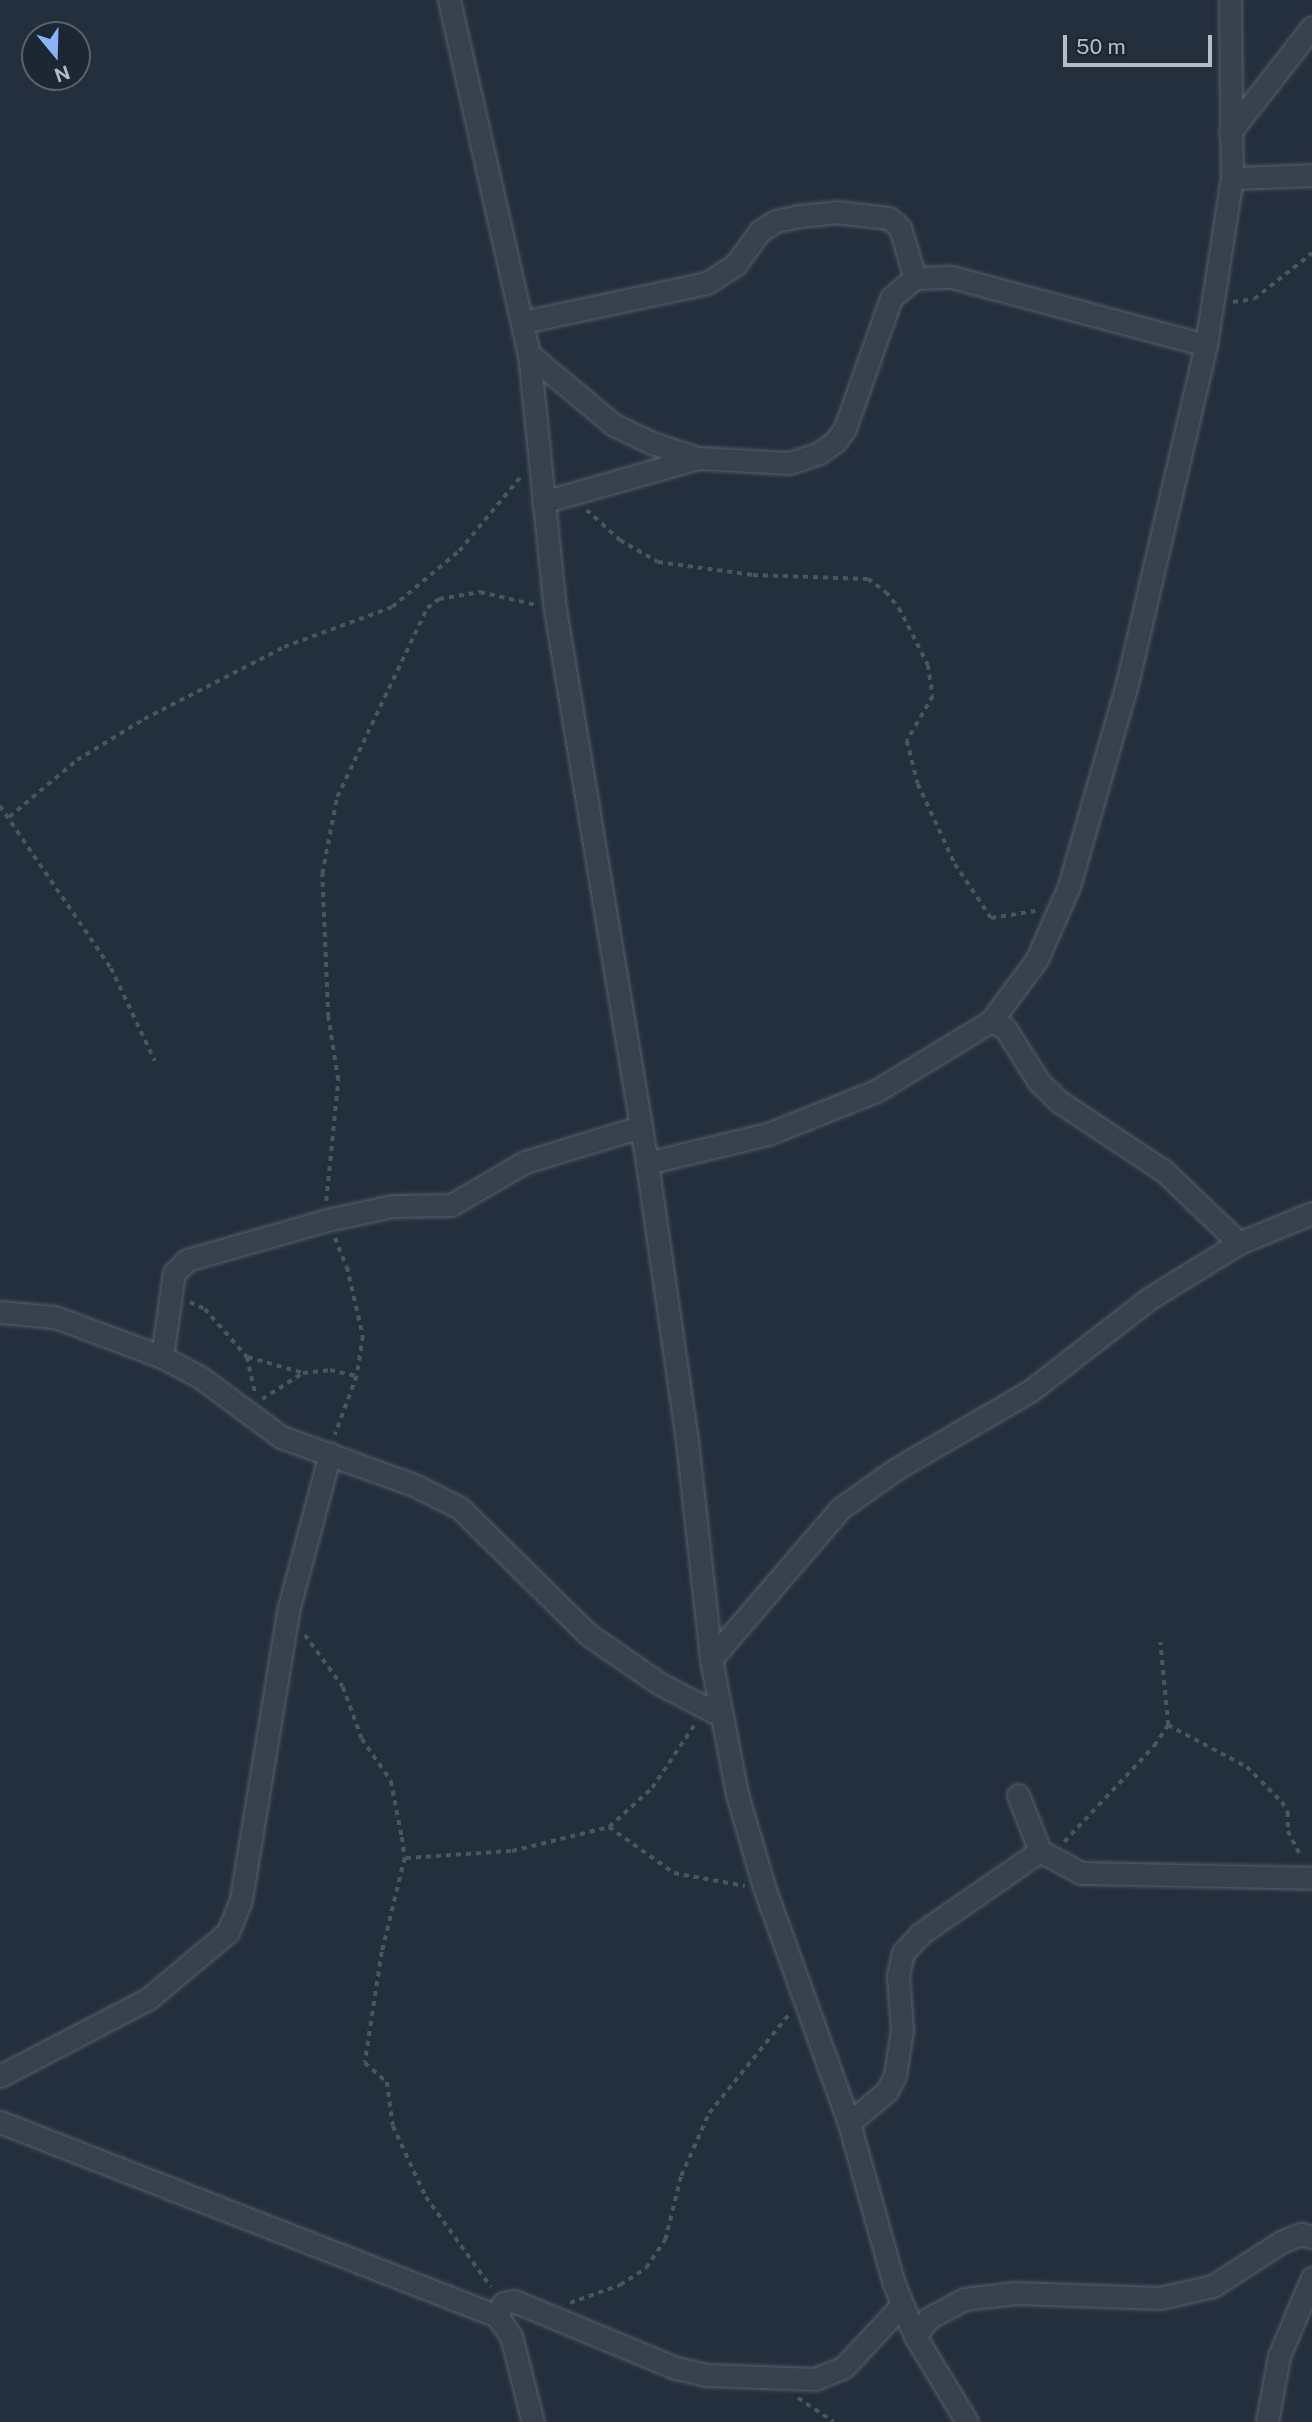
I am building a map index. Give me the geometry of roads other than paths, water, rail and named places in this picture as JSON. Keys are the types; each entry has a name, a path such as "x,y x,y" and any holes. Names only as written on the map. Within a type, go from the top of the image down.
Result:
{"street":[{"path":"449,0 529,354 555,609 647,1163 687,1441 711,1659 713,1711 764,1887 849,2123 878,2237 902,2305 915,2336 967,2422"},
{"path":"647,1163 768,1133 876,1091 991,1021 1037,960 1061,905 1127,684 1206,345 1232,178 1230,0"},
{"path":"1230,132 1312,27"},
{"path":"1232,178 1312,175"},
{"path":"523,322 707,283 736,264 760,231 776,221 812,215 870,213 889,218 900,228 915,278"},
{"path":"529,354 614,425 652,443 698,458 789,463 820,453 835,442 845,428 891,298 915,278 952,277 1206,345"},
{"path":"542,502 698,458"},
{"path":"991,1021 1004,1028 1039,1082 1059,1102 1164,1171 1239,1243"},
{"path":"162,1357 174,1273 187,1260 327,1220 393,1206 451,1205 525,1162 640,1128"},
{"path":"711,1659 841,1508 896,1469 1030,1391 1150,1298 1239,1243 1312,1213"},
{"path":"0,1312 55,1317 162,1357 200,1377 281,1437 414,1485 460,1508 589,1635 660,1684 713,1711"},
{"path":"0,2077 148,1999 228,1932 241,1899 288,1611 330,1453"},
{"path":"1018,1795 1044,1855 1081,1873 1112,1876 1312,1878"},
{"path":"849,2123 887,2091 895,2075 902,2030 898,1976 903,1953 920,1934 1044,1855"},
{"path":"0,2122 500,2309 511,2336 533,2422"},
{"path":"915,2336 929,2318 964,2299 1016,2293 1160,2298 1213,2286 1282,2242 1301,2234 1312,2237"},
{"path":"1267,2422 1279,2357 1312,2278"},
{"path":"500,2309 514,2301 676,2368 707,2375 814,2379 844,2367 902,2305"}]}
